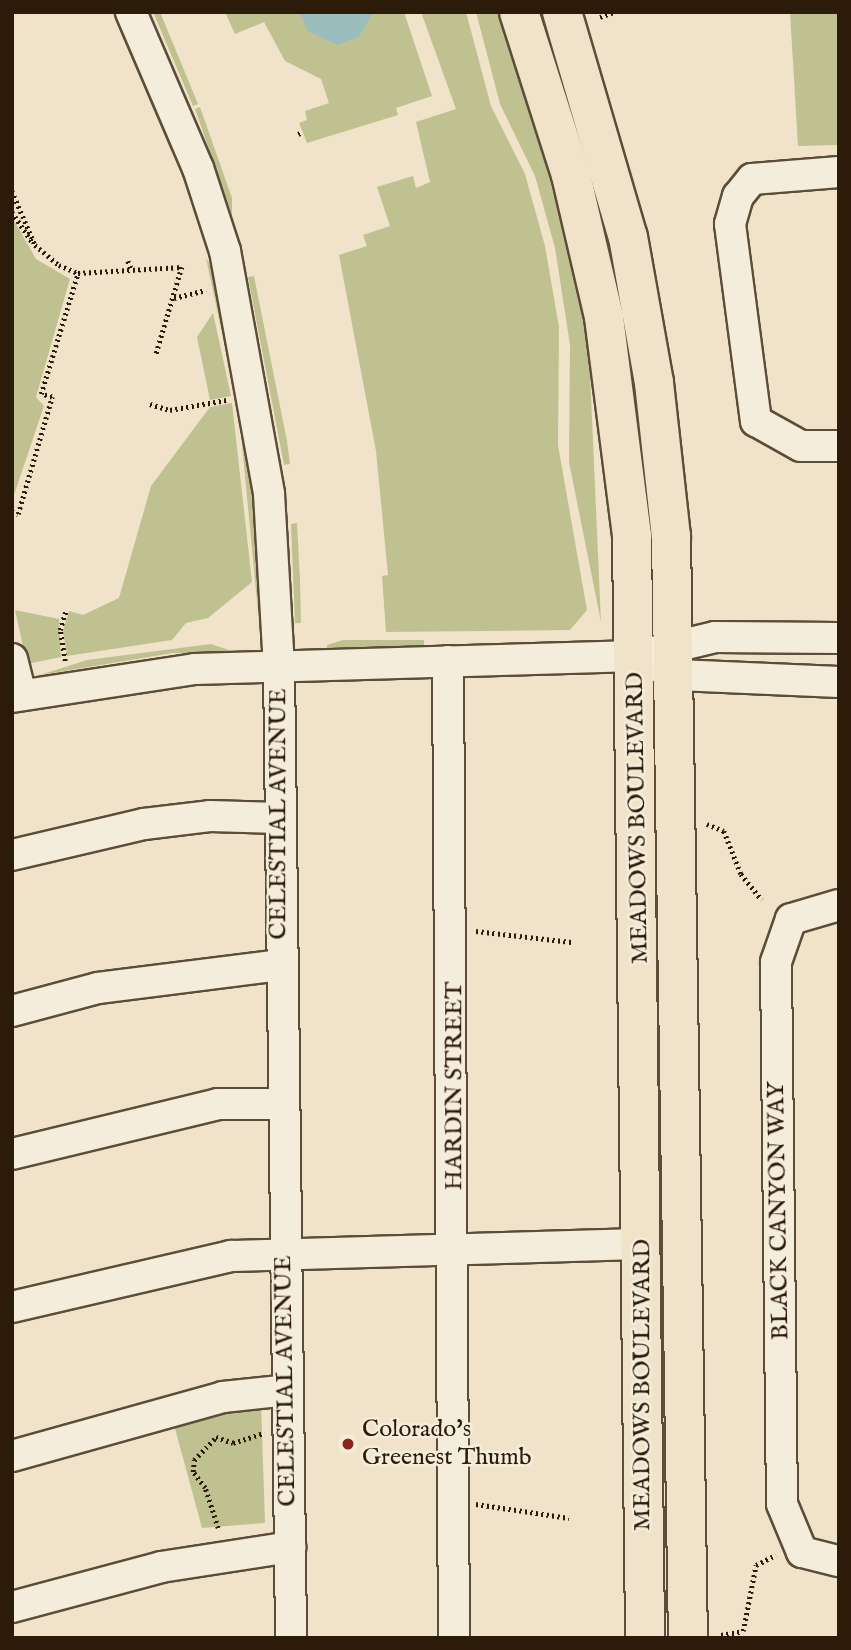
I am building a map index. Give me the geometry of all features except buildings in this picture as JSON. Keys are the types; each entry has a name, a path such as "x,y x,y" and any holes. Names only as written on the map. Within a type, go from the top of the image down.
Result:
{"main road":[{"name":"MEADOWS BOULEVARD","path":"519,12 571,175 604,317 632,537 636,656 645,1638"},
{"name":"MEADOWS BOULEVARD","path":"562,12 611,166 643,309 664,454 676,658 704,1636"}],"street":[{"name":"CELESTIAL AVENUE","path":"131,12 198,168 225,251 269,494 279,666 283,1253 288,1390 291,1638"},
{"path":"839,172 752,179 738,196 730,224 756,421 801,446 839,446"},
{"path":"676,658 839,638"},
{"path":"12,659 17,696 127,676 279,666 636,656 676,658 839,682"},
{"name":"HARDIN STREET","path":"448,661 454,927 456,1249 453,1638"},
{"path":"12,855 144,824 210,816 279,818"},
{"name":"BLACK CANYON WAY","path":"802,1552 782,1504 776,962 791,919 839,905"},
{"path":"12,1011 98,988 280,965"},
{"path":"12,1154 218,1104 283,1104"},
{"path":"12,1307 166,1267 283,1253 641,1244"},
{"path":"12,1456 223,1397 288,1390"},
{"path":"12,1607 161,1567 290,1547"},
{"path":"802,1552 839,1561"}],"path":[{"path":"600,17 614,12"},
{"path":"12,191 35,245"},
{"path":"12,212 35,245 78,273 182,267 156,355"},
{"path":"128,261 132,270"},
{"path":"12,512 18,514 51,397 41,394 78,273"},
{"path":"173,298 210,289"},
{"path":"150,404 170,410 234,399"},
{"path":"65,661 60,630 66,610"},
{"path":"707,824 719,824 748,886 762,900"},
{"path":"454,927 571,942"},
{"path":"218,1528 205,1488 192,1472 194,1460 216,1437 233,1443 264,1433"},
{"path":"454,1502 569,1518"},
{"path":"704,1636 743,1632 761,1558 802,1552"}],"green space":[{"path":"112,12 119,12 176,149 171,151"},
{"path":"153,12 160,12 198,104 193,106"},
{"path":"225,12 404,12 432,96 396,108 398,115 307,143 299,123 307,120 305,111 329,103 321,79 285,61 264,22 235,34"},
{"path":"421,12 466,12 491,106 525,174 545,246 559,327 558,445 587,610 570,630 386,632 382,576 388,575 376,451 339,255 367,246 363,235 390,226 377,187 413,176 416,188 430,182 416,122 456,109"},
{"path":"476,12 500,12 523,75 588,328 601,622 569,462 570,345 555,248 535,176 500,104"},
{"path":"790,12 839,12 839,145 798,146"},
{"path":"200,107 232,198 232,215 195,109"},
{"path":"12,217 36,259 70,279 36,397 44,406 12,501"},
{"path":"206,258 215,273 252,460 265,633 260,633 239,413"},
{"path":"254,276 290,464 284,465 248,277"},
{"path":"213,313 231,396 210,400 197,337"},
{"path":"232,403 252,582 208,618 186,623 172,640 67,656 63,631 69,611 83,615 119,598 151,486 210,407"},
{"path":"297,523 301,623 295,623 291,524"},
{"path":"15,610 59,619 61,657 27,664"},
{"path":"343,640 424,640 424,645 327,652 327,645"},
{"path":"211,644 241,654 173,653 40,675 87,660"},
{"path":"261,1402 265,1523 202,1528 173,1421"}],"water":[{"path":"299,12 373,12 359,37 337,45 308,31"}],"place":[{"name":"Colorado's Greenest Thumb","path":"348,1444"}]}
